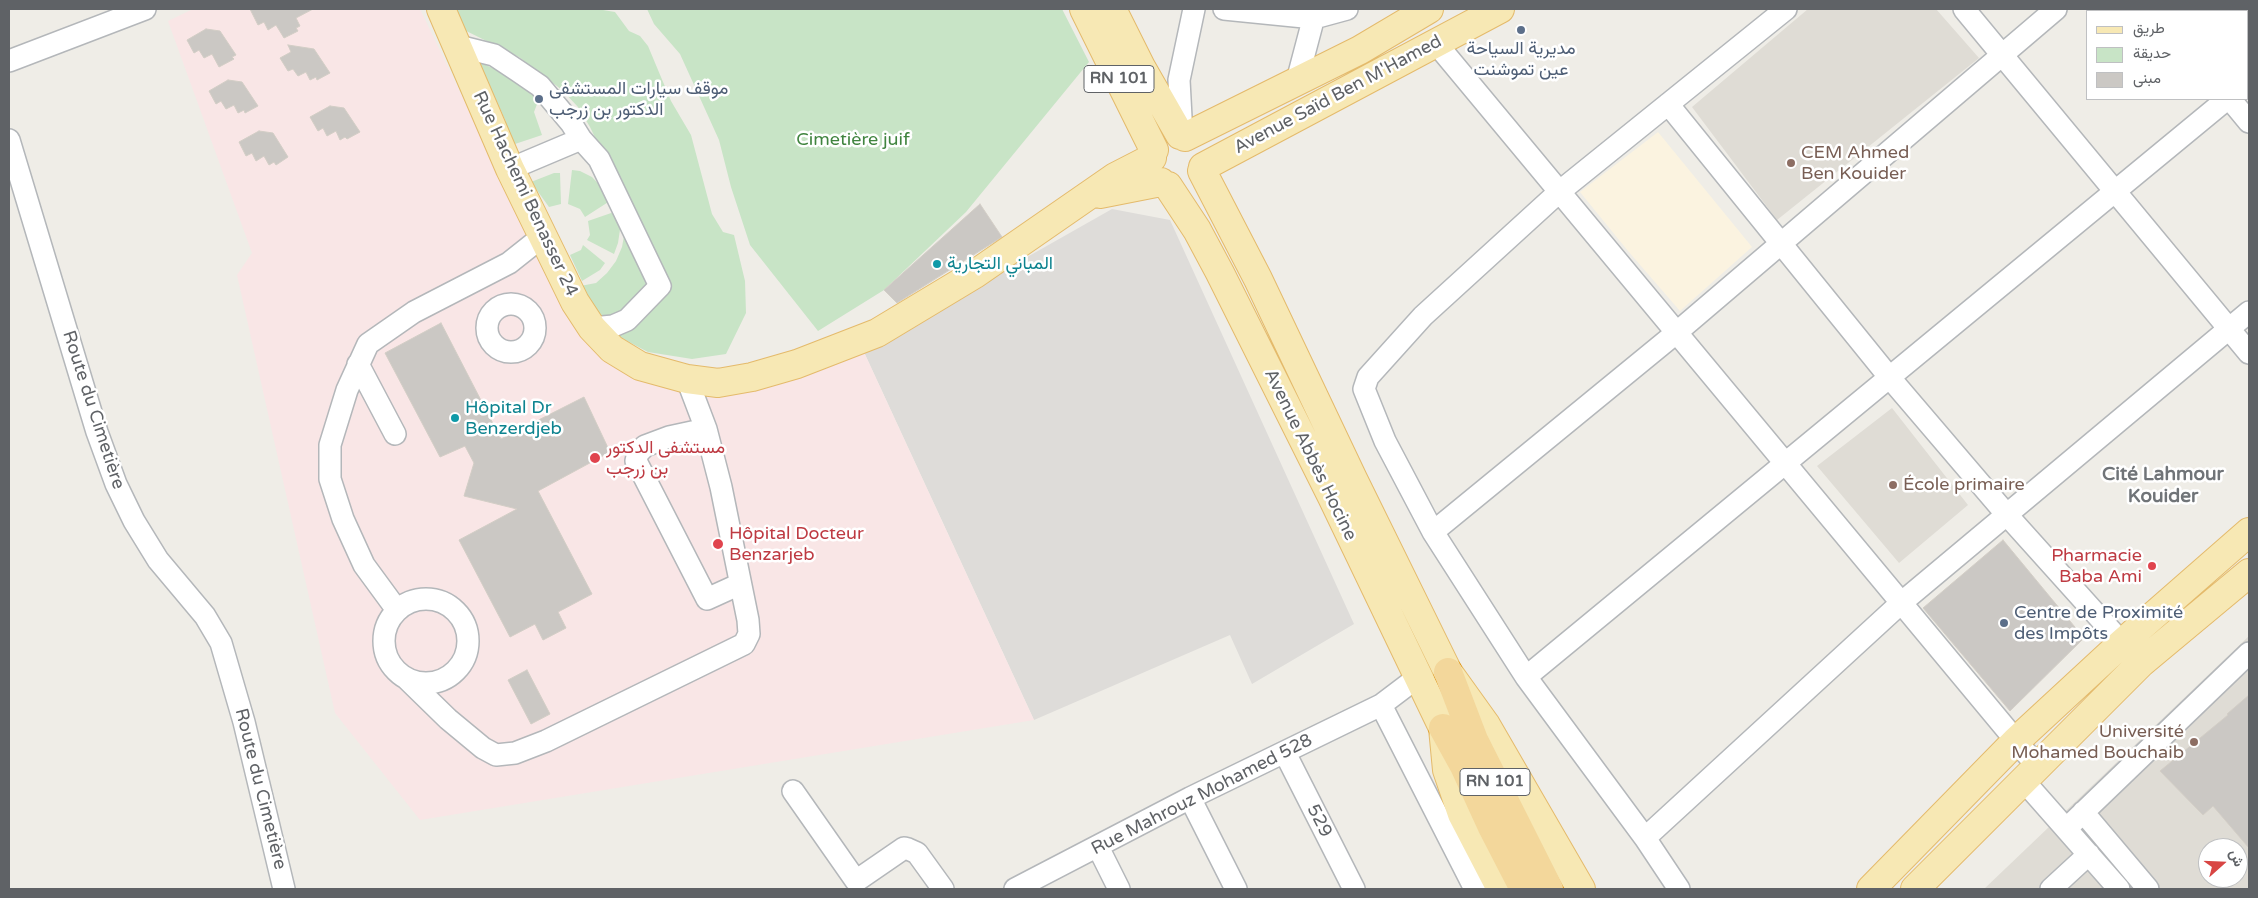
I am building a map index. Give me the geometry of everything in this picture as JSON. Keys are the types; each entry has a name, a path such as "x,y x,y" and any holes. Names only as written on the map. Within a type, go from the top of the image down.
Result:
{"highway":[{"name":"RN 101","path":"1448,672 1474,740 1549,889"},
{"name":"RN 101","path":"1442,728 1464,766 1490,825 1524,889"}],"main road":[{"name":"Rue Hachemi Benasser 24","path":"441,9 510,169 575,302 592,328 612,349 640,366 687,379 718,383 752,377 797,364 877,333 975,274 1091,195 1115,176 1159,169"},
{"name":"RN 101","path":"1084,9 1159,169"},
{"name":"RN 101","path":"1112,9 1141,67 1182,136"},
{"name":"Avenue Saïd Ben M'Hamed","path":"1202,169 1435,42 1500,9"},
{"name":"Avenue Saïd Ben M'Hamed","path":"1182,136 1360,50 1422,10"},
{"path":"1182,136 1200,148 1202,169 1192,184 1176,188 1159,169 1165,139 1182,136"},
{"name":"Avenue Abbès Hocine","path":"1159,169 1198,230 1220,273 1332,497 1418,677 1442,728 1447,770 1462,814 1501,889"},
{"name":"Avenue Abbès Hocine","path":"1202,169 1258,279 1353,479 1448,672 1486,725 1581,889"},
{"path":"1871,889 2016,741 2121,644 2249,532"},
{"path":"1915,889 2141,663 2249,573"}],"street":[{"path":"9,61 145,9"},
{"path":"1182,136 1178,80 1194,9"},
{"path":"1224,9 1315,13 1347,9"},
{"path":"1678,889 1645,838 1526,677 1433,532 1385,441 1369,406 1364,389 1368,376 1423,316 1559,192 1786,9"},
{"path":"1964,9 2249,353"},
{"path":"1433,532 1676,332 2056,9"},
{"path":"1297,81 1315,13"},
{"path":"1435,42 2016,741 2030,773 2067,828 2119,889"},
{"path":"458,46 494,55 540,86 599,159 660,286 627,320 613,326 592,328"},
{"path":"1526,677 2227,100"},
{"path":"2229,100 2249,122"},
{"path":"1668,104 1890,378 2007,515 2121,644 2141,663"},
{"path":"510,169 581,139"},
{"name":"Route du Cimetière","path":"9,140 97,432 116,484 134,521 158,560 205,616 220,643 244,722 284,889"},
{"path":"397,610 364,565 343,519 330,479 330,445 347,390 368,344 414,312 509,263 543,236"},
{"path":"471,283 495,309"},
{"path":"1645,838 1901,603 2249,312"},
{"path":"358,364 395,434"},
{"path":"406,678 418,683 431,683 444,679 456,671 466,652 466,630 460,617 450,607 437,600 423,599 409,602 397,610 388,621 384,633 384,646 388,659 395,670 406,678 448,719 483,748 496,755 515,753 607,712 744,644 749,634 748,620 722,487 706,429 687,379"},
{"path":"706,429 669,437 645,446 638,453 636,461 707,599 740,584"},
{"path":"2067,828 2249,653"},
{"name":"Rue Mahrouz Mohamed 528","path":"1019,887 1190,798 1387,701 1418,677"},
{"path":"1387,701 1475,889"},
{"name":"529","path":"1284,753 1354,889"},
{"path":"793,791 858,885 904,848 917,853 943,889"},
{"path":"1190,798 1236,889"},
{"path":"2083,812 2148,889"},
{"path":"1098,847 1120,889"},
{"path":"2051,889 2089,854"}],"shaded area":[{"name":"مستشفى الدكتور بن زرجب","path":"193,9 420,9 566,312 698,385 863,350 1034,720 420,820 335,713 237,275 252,253 168,21"},
{"name":"CEM Ahmed Ben Kouider","path":"1808,9 1936,9 1979,58 1777,220 1692,107"},
{"path":"1658,132 1752,247 1680,311 1580,192"},
{"path":"1112,209 1170,220 1354,624 1252,684 1230,635 1034,720 863,350"},
{"name":"École primaire","path":"1892,408 1968,505 1899,563 1817,466"},
{"name":"Université Mohamed Bouchaib","path":"2249,636 2249,889 1984,889"}],"green space":[{"path":"449,9 597,9 615,12 629,31 640,36 648,46 671,101 691,135 712,214 723,232 734,235 745,281 746,313 726,354 692,359 648,352 608,331 666,285 590,127 578,107 562,90 519,57 450,23"},
{"name":"Cimetière juif","path":"647,9 1062,9 1089,62 966,212 884,290 818,331 750,245 731,187 719,140 680,54 654,24"},
{"path":"479,62 497,70 539,99 534,112 542,135 509,146 501,129 506,122"},
{"path":"572,170 580,171 592,177 613,199 585,217 580,209 568,204"},
{"path":"554,173 560,173 561,204 549,207 531,182"},
{"path":"617,211 621,223 614,254 587,240 590,235 588,221"},
{"path":"626,225 654,286 634,308 600,321 575,287 596,283 607,273 616,261 622,247"},
{"path":"583,245 605,263 600,270 582,281 570,255 581,250"}],"building":[{"path":"250,9 313,9 296,18 300,26 296,28 298,31 284,38 276,25 268,30 264,22 258,25"},
{"path":"206,29 220,31 236,55 232,57 234,59 219,67 212,54 204,58 199,50 194,53 187,40"},
{"path":"288,45 314,49 330,73 317,80 316,77 310,80 306,72 298,76 293,69 288,71 280,58 291,52"},
{"path":"228,80 242,82 258,106 245,113 244,110 238,113 234,105 226,109 221,101 216,104 209,91"},
{"path":"330,106 344,108 360,132 347,139 345,137 340,140 336,131 327,136 323,128 318,131 310,117"},
{"path":"259,131 273,133 288,157 276,165 274,162 269,165 264,156 256,161 252,153 246,156 239,142"},
{"name":"المباني التجارية","path":"980,204 1002,237 897,303 884,290"},
{"path":"441,323 501,439 584,397 610,452 538,491 592,594 558,612 566,628 543,640 535,624 510,637 459,540 517,509 464,496 474,463 465,446 440,457 385,353"},
{"name":"Centre de Proximité des Impôts","path":"2003,540 2084,638 2010,711 1923,608"},
{"path":"527,670 550,714 531,724 508,680"},
{"path":"2249,695 2249,848 2248,838 2240,838 2213,806 2203,815 2160,771"}],"place":[{"name":"مديرية السياحة عين تموشنت","path":"1521,30"},
{"name":"موقف سيارات المستشفى الدكتور بن زرجب","path":"539,99"},
{"name":"CEM Ahmed Ben Kouider","path":"1791,163"},
{"name":"المباني التجارية","path":"937,264"},
{"name":"Hôpital Dr Benzerdjeb","path":"455,418"},
{"name":"مستشفى الدكتور بن زرجب","path":"595,458"},
{"name":"École primaire","path":"1893,485"},
{"name":"Hôpital Docteur Benzarjeb","path":"718,544"},
{"name":"Pharmacie Baba Ami","path":"2152,566"},
{"name":"Centre de Proximité des Impôts","path":"2004,623"},
{"name":"Université Mohamed Bouchaib","path":"2194,742"}],"district":[{"name":"Cité Lahmour Kouider","path":"2163,486"}]}
